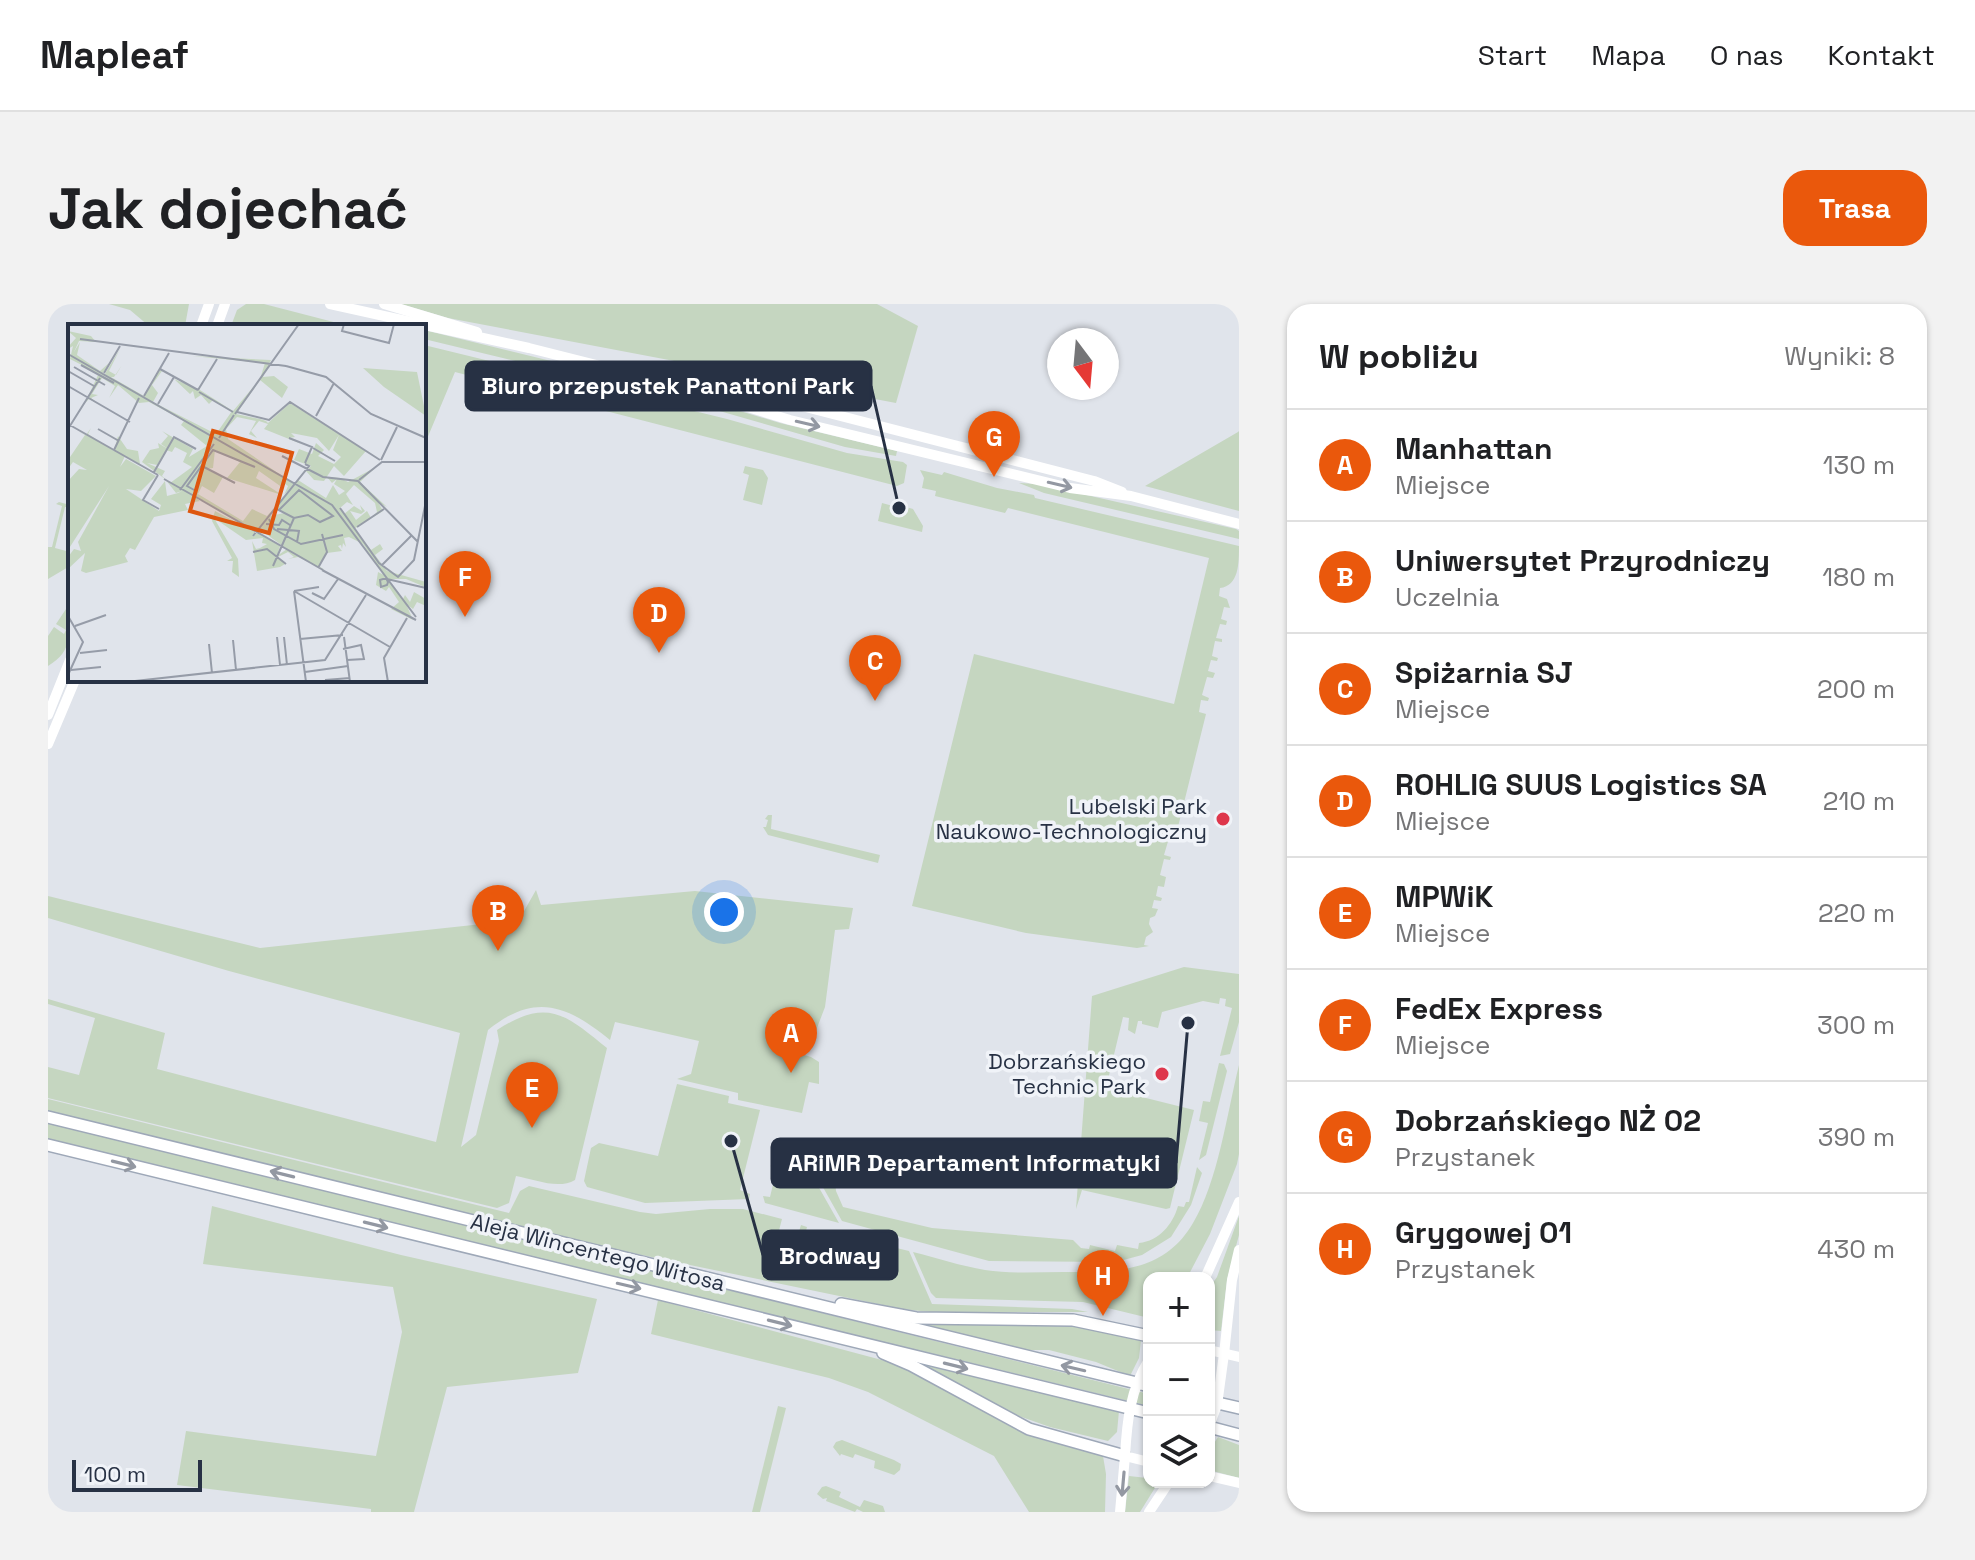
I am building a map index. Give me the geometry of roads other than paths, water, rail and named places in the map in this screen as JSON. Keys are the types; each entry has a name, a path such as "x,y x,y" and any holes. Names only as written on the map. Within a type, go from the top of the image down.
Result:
{"main road":[{"name":"Aleja Wincentego Witosa","path":"48,1117 1143,1385"},
{"name":"Aleja Wincentego Witosa","path":"48,1145 1143,1412"},
{"path":"768,1293 805,1296 898,1317 1058,1319 1143,1335"},
{"path":"854,1341 911,1365 1029,1429 1125,1456"},
{"path":"1215,1402 1239,1408"},
{"path":"1215,1428 1239,1435"}],"street":[{"path":"202,324 206,304"},
{"path":"218,324 225,304"},
{"path":"330,304 420,324"},
{"path":"384,304 529,348"},
{"path":"426,325 676,385 790,420 1070,488 1131,496 1239,524"},
{"path":"676,385 827,412 1094,481 1131,496"},
{"path":"48,715 68,665"},
{"path":"48,744 74,682"},
{"path":"1208,1272 1239,1202"},
{"path":"1213,1416 1217,1405 1232,1280 1239,1250"},
{"path":"1215,1352 1239,1357"},
{"path":"1120,1512 1130,1406 1143,1371"},
{"path":"1125,1456 1143,1460"},
{"path":"1215,1477 1239,1483"},
{"path":"1149,1512 1165,1488"}],"place":[{"name":"Dobrzańskiego NŻ 02","path":"994,477"},
{"name":"Biuro przepustek Panattoni Park","path":"899,508"},
{"name":"FedEx Express","path":"465,617"},
{"name":"ROHLIG SUUS Logistics SA","path":"659,653"},
{"name":"Spiżarnia SJ","path":"875,701"},
{"name":"Lubelski Park Naukowo-Technologiczny","path":"1223,819"},
{"name":"Uniwersytet Przyrodniczy","path":"498,951"},
{"name":"ARiMR Departament Informatyki","path":"1188,1023"},
{"name":"Manhattan","path":"791,1073"},
{"name":"Dobrzańskiego Technic Park","path":"1162,1074"},
{"name":"MPWiK","path":"532,1128"},
{"name":"Brodway","path":"731,1141"},
{"name":"Grygowej 01","path":"1103,1316"}]}
